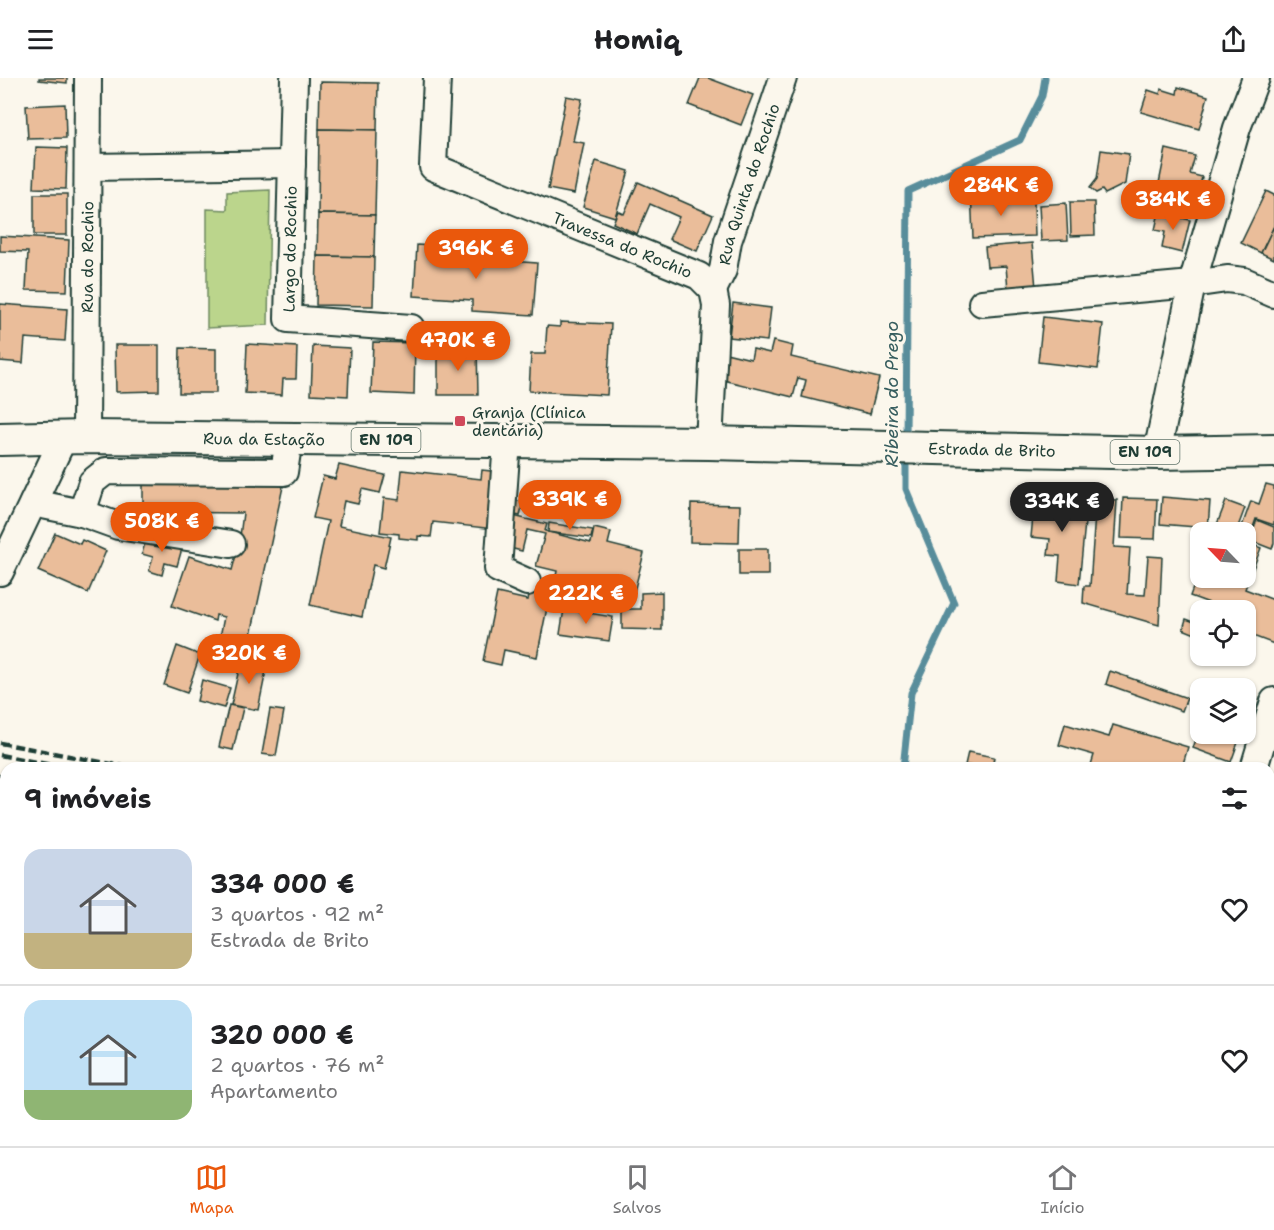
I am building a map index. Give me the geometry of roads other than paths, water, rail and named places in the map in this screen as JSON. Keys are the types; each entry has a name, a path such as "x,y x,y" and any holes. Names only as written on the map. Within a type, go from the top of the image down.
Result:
{"main road":[{"name":"Rua da Estação","path":"0,440 75,438 709,443"},
{"name":"Estrada de Brito","path":"709,443 1157,453 1274,451"}],"street":[{"name":"Rua do Rochio","path":"75,438 88,167 88,78"},
{"name":"Largo do Rochio","path":"294,78 288,319 411,328"},
{"name":"Travessa do Rochio","path":"437,78 433,166 699,276 712,290"},
{"name":"Rua Quinta do Rochio","path":"712,290 723,270 728,241 783,78"},
{"path":"1157,453 1192,284 1238,128 1256,78"},
{"name":"Largo do Rochio","path":"88,167 292,164"},
{"path":"982,303 1227,279 1244,281 1274,294"},
{"path":"709,443 716,305 712,290"},
{"path":"0,572 33,503 75,438"},
{"path":"82,513 92,482 106,471 284,472 290,439"},
{"path":"507,441 498,569 527,582"},
{"path":"33,503 82,513 117,526 231,544"},
{"path":"1256,762 1272,715"}],"waterway":[{"name":"Ribeira do Prego","path":"906,438 908,191 1020,140 1042,96 1045,78"},
{"name":"Ribeira do Prego","path":"904,762 911,693 954,603 906,489 906,456"}],"railway":[{"path":"0,743 101,762"},
{"path":"0,755 36,762"}],"place":[{"name":"Granja (Clínica dentária)","path":"460,421"}]}
